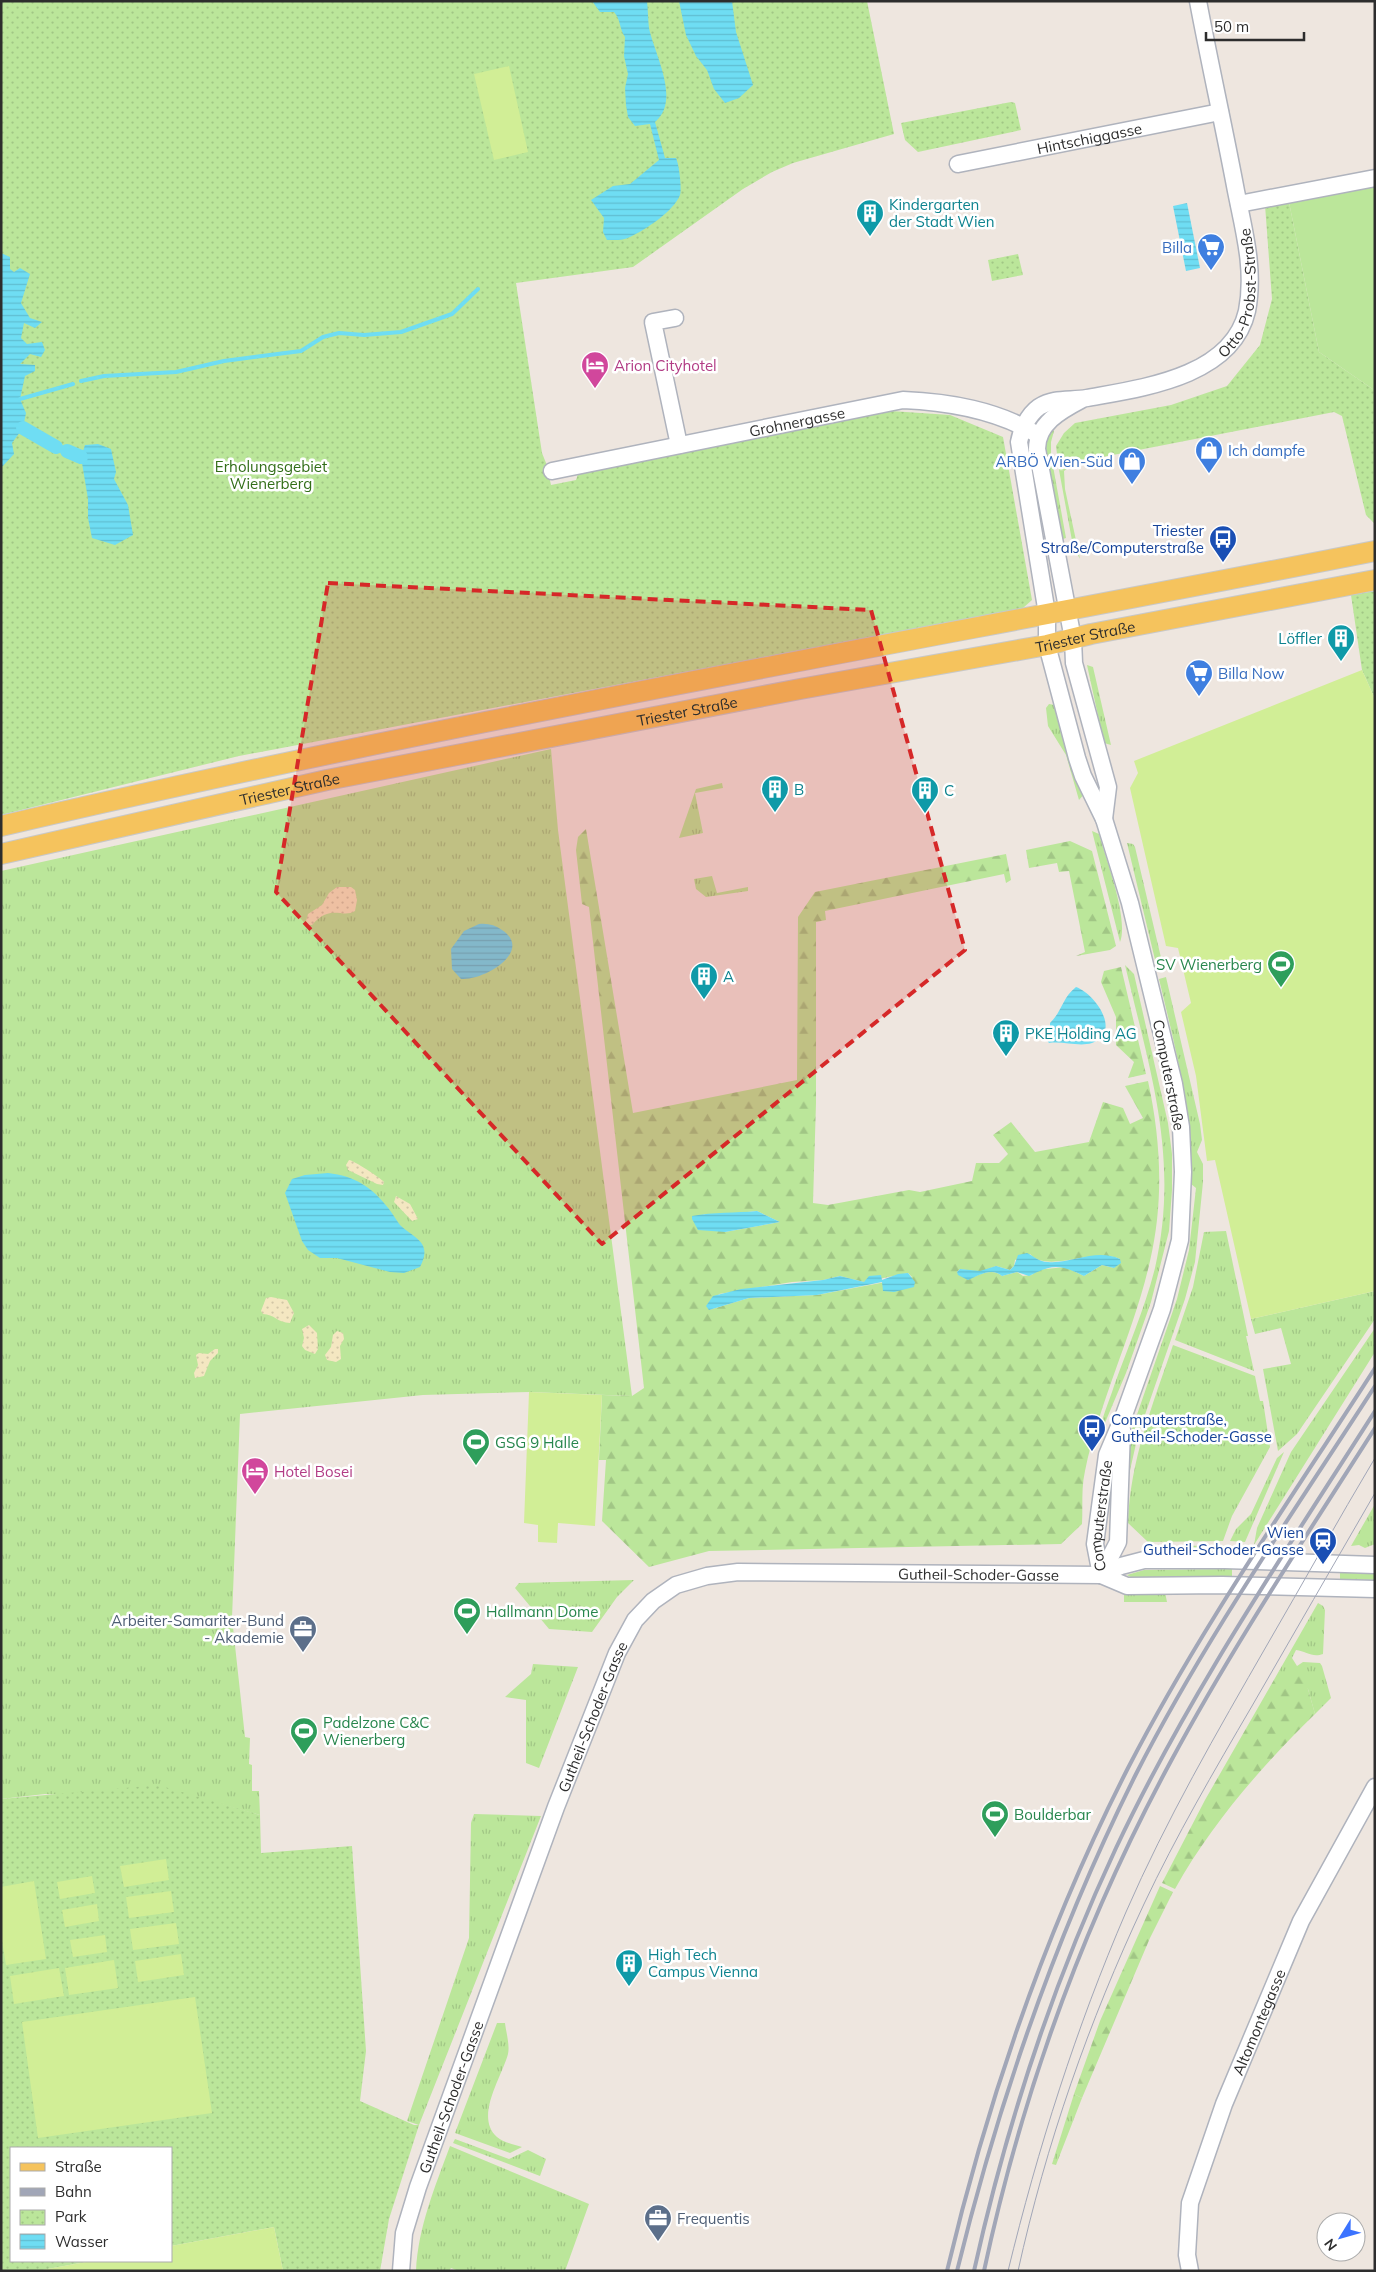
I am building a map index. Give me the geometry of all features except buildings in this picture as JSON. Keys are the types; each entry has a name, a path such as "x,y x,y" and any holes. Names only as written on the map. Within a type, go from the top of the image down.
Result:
{"main road":[{"name":"Triester Straße","path":"1,826 177,785 501,718 1375,551"},
{"name":"Triester Straße","path":"1,854 298,786 505,745 1047,645 1375,580"}],"street":[{"name":"Otto-Probst-Straße","path":"1031,430 1084,398 1181,377 1202,367 1233,340 1246,312 1251,266 1198,1"},
{"name":"Hintschiggasse","path":"958,164 1220,112"},
{"path":"1239,204 1375,178"},
{"path":"675,318 653,322 679,445"},
{"name":"Grohnergasse","path":"552,471 903,400 960,405 1031,430"},
{"path":"1047,614 1019,451 1020,435 1031,430 1037,449 1068,610"},
{"name":"Computerstraße","path":"1068,610 1073,639 1074,663 1108,786 1104,818"},
{"name":"Computerstraße","path":"1047,614 1047,645 1083,776 1104,818 1130,903 1174,1084 1181,1127 1184,1172 1180,1240 1162,1309 1122,1420 1107,1455 1095,1544 1102,1575"},
{"name":"Computerstraße","path":"1102,1575 1118,1542 1122,1420"},
{"name":"Gutheil-Schoder-Gasse","path":"400,2271 404,2233 418,2186 556,1807 616,1653 635,1620 653,1601 676,1585 706,1576 738,1572 1102,1575 1144,1560 1375,1564"},
{"name":"Gutheil-Schoder-Gasse","path":"1102,1575 1128,1586 1222,1585 1375,1589"},
{"name":"Altomontegasse","path":"1190,2271 1187,2255 1190,2203 1224,2104 1301,1922 1375,1787"}],"highlighted area":[{"path":"328,583 871,610 965,950 602,1244 276,892"}],"green space":[{"name":"Erholungsgebiet Wienerberg","path":"1,1 867,1 894,134 793,163 772,172 743,189 633,267 516,283 542,453 551,485 576,480 578,474 891,411 950,415 1003,437 1032,600 1023,608 239,756 1,815"},
{"path":"509,66 528,152 494,160 474,74"},
{"path":"1011,102 1015,103 1021,130 918,152 905,140 901,123"},
{"path":"1375,186 1375,393 1374,390 1319,352 1289,202"},
{"path":"1289,202 1319,352 1374,390 1375,524 1366,515 1342,416 1334,412 1077,462 1064,471 1059,470 1056,446 1064,433 1075,423 1171,405 1227,386 1260,345 1272,299 1265,205"},
{"path":"1018,254 1023,275 992,281 988,260"},
{"path":"1051,428 1054,431 1051,442 1051,455 1066,538 1060,540 1045,453 1045,442"},
{"path":"1059,470 1064,471 1065,489 1080,559 1073,546"},
{"path":"1375,591 1375,699 1362,670 1351,595"},
{"path":"1087,665 1093,667 1111,745 1104,743"},
{"name":"SV Wienerberg","path":"1362,670 1375,699 1375,1291 1251,1319 1215,1160 1207,1161 1196,1076 1181,1012 1191,1003 1178,948 1166,946 1130,788 1138,773 1134,761"},
{"path":"1049,704 1055,705 1085,793 1079,800 1066,755 1048,726 1046,708"},
{"path":"551,749 558,830 632,1396 529,1392 423,1395 240,1414 232,1618 245,1737 250,1738 249,1764 252,1765 252,1791 259,1791 260,1815 217,1803 45,1794 1,1799 1,871"},
{"path":"722,783 723,788 695,793 703,833 679,838 696,789"},
{"path":"586,829 633,1113 797,1080 798,917 815,892 1006,854 1011,880 1006,883 1004,874 825,911 826,920 816,922 816,1103 813,1203 828,1205 909,1190 920,1192 972,1181 976,1163 999,1163 1008,1154 993,1135 1011,1122 1035,1152 1089,1142 1103,1102 1123,1108 1130,1124 1143,1118 1125,1086 1148,1081 1156,1126 1159,1171 1157,1216 1150,1261 1135,1314 1091,1444 1084,1477 1082,1524 1061,1544 709,1551 649,1567 602,1521 606,1460 599,1460 602,1395 632,1396 644,1388 589,907 582,904 576,850 578,837","holes":["757,1211 780,1222 725,1232 703,1214 719,1215","1030,1254 1048,1262 1098,1256 1120,1259 1114,1268 1102,1265 1084,1276 1065,1267 1036,1270 1032,1275 1023,1276 1017,1272 1002,1276 998,1273 990,1272 968,1279 957,1272 960,1269 980,1272 996,1266 1010,1270 1014,1266 1015,1260","908,1273 912,1277 817,1295 749,1298 709,1310 719,1294 840,1276 864,1282"]},
{"path":"1092,831 1099,834 1116,889 1122,919 1120,942"},
{"path":"1070,841 1092,851 1116,946 1110,950 1076,956 1085,952 1069,871 1059,872 1057,863 1029,868 1026,850"},
{"path":"1127,843 1133,844 1135,847 1163,966 1157,968"},
{"path":"712,876 717,893 748,887 748,891 706,897 696,889 694,879"},
{"path":"1125,965 1134,974 1168,1123 1172,1154 1172,1190 1169,1231 1151,1302 1126,1373 1099,1437 1105,1411 1151,1283 1162,1228 1164,1189 1159,1115 1144,1042"},
{"path":"1121,967 1146,1074 1128,1078 1134,1062 1116,1045 1116,1017 1101,982 1104,971"},
{"path":"1166,977 1200,1124 1202,1140 1197,1152 1203,1164 1203,1182 1195,1262 1185,1299 1138,1435 1126,1488 1132,1429 1177,1299 1189,1250 1196,1188 1191,1184 1189,1132 1182,1080 1159,979"},
{"path":"1226,1231 1254,1371 1175,1340 1193,1287 1204,1232"},
{"path":"1375,1291 1375,1319 1297,1434 1278,1451 1263,1369 1291,1364 1281,1328 1255,1334 1251,1319"},
{"path":"1375,1328 1375,1352 1254,1545 1257,1528 1291,1452"},
{"path":"1173,1345 1255,1376 1260,1401 1263,1401 1270,1447 1232,1516 1223,1541 1148,1542 1128,1523 1133,1477 1138,1455 1150,1411"},
{"path":"529,1392 602,1395 595,1526 558,1523 557,1543 538,1542 538,1525 524,1523"},
{"path":"1284,1452 1245,1542 1230,1541 1236,1529 1251,1514 1277,1458"},
{"path":"1375,1504 1375,1544 1365,1548 1359,1545 1351,1546"},
{"path":"1223,1545 1219,1550 1148,1550 1151,1547"},
{"path":"1232,1569 1232,1578 1134,1579 1127,1575 1144,1570"},
{"path":"1340,1570 1375,1571 1375,1580 1340,1579"},
{"path":"634,1580 617,1597 592,1632 549,1629 515,1588 519,1583"},
{"path":"1165,1592 1167,1602 1124,1602 1124,1593"},
{"path":"1318,1603 1325,1610 1323,1654 1312,1655 1296,1650 1292,1658 1297,1666 1303,1662 1320,1663 1322,1666 1331,1698 1315,1714 1308,1689 1279,1671"},
{"path":"533,1664 578,1667 539,1768 526,1763 526,1700 505,1697 531,1674"},
{"path":"1279,1671 1300,1676 1308,1689 1315,1714 1257,1775 1221,1819 1175,1889 1162,1883 1205,1800"},
{"path":"158,1785 260,1815 261,1853 352,1846 366,2051 360,2101 414,2125 419,2125 389,2219 380,2271 283,2271 274,2227 172,2246 172,2147 10,2147 10,2262 86,2262 37,2271 1,2271 1,1799"},
{"path":"474,1814 541,1816 419,2125 407,2121 469,1938 471,1823"},
{"path":"166,1859 169,1880 124,1887 120,1866"},
{"path":"92,1876 95,1893 60,1899 57,1882"},
{"path":"34,1881 46,1959 6,1965 1,1935 1,1887"},
{"path":"1160,1886 1173,1892 1150,1938 1082,2098 1074,2094 1100,2021"},
{"path":"171,1891 174,1912 129,1918 126,1897"},
{"path":"97,1904 99,1921 65,1927 62,1910"},
{"path":"176,1923 179,1944 133,1950 130,1929"},
{"path":"105,1935 107,1952 73,1957 70,1940"},
{"path":"181,1954 184,1975 138,1982 135,1961"},
{"path":"114,1960 118,1988 69,1995 65,1968"},
{"path":"59,1968 64,1996 14,2004 10,1976"},
{"path":"195,1997 212,2113 38,2138 22,2022"},
{"path":"497,2023 505,2023 508,2054 492,2097 488,2119 491,2129 497,2137 505,2142 522,2147 510,2153 455,2133"},
{"path":"1074,2094 1082,2098 1056,2165 1052,2164"},
{"path":"455,2139 509,2159 528,2150 546,2159 540,2176 453,2143"},
{"path":"450,2146 589,2204 565,2271 459,2271 451,2268 449,2271 416,2271 417,2255 424,2223"},
{"path":"274,2227 283,2271 37,2271 86,2262 172,2262 172,2246"}],"sand":[{"path":"337,887 351,887 355,890 357,900 355,911 350,913 331,913 319,918 312,925 308,925 306,921 308,914 322,905 329,893"},
{"path":"349,1160 378,1177 384,1182 383,1185 348,1170 346,1165"},
{"path":"396,1196 410,1204 418,1219 412,1221 394,1202"},
{"path":"266,1298 287,1300 294,1313 290,1323 282,1322 270,1315 263,1314 261,1311"},
{"path":"309,1325 317,1333 318,1349 315,1354 305,1350 302,1346 304,1338 302,1329"},
{"path":"337,1331 343,1333 344,1339 340,1346 341,1359 336,1362 327,1360 325,1355 331,1347 333,1335"},
{"path":"218,1349 218,1353 210,1361 204,1376 195,1378 194,1373 198,1365 196,1355 199,1353 208,1354"}],"water":[{"path":"592,1 647,1 649,28 664,77 666,90 666,102 662,113 655,122 665,158 676,158 680,176 680,195 672,207 643,230 621,240 607,240 603,232 604,218 591,200 613,186 630,184 659,160 650,124 635,126 628,117 625,88 628,74 624,56 625,37 618,18 614,12 600,12"},
{"path":"679,1 732,1 736,32 753,85 739,98 725,103 714,89 707,70 696,56 686,35"},
{"path":"1187,203 1200,268 1186,271 1173,206"},
{"path":"1,253 10,257 10,269 14,272 20,268 30,274 21,303 30,318 42,322 35,328 24,323 21,338 27,344 42,342 45,350 41,357 30,354 20,364 35,365 35,371 25,376 20,399 26,413 23,428 12,443 14,454 1,468"},
{"path":"98,444 111,449 116,472 114,479 128,505 133,535 115,545 92,538 88,518 88,499 81,457 85,445"},
{"path":"479,924 491,925 502,930 510,938 512,947 509,955 493,970 482,975 461,979 452,969 451,949 464,931"},
{"path":"1076,987 1084,991 1098,1005 1103,1014 1105,1031 1101,1038 1092,1043 1049,1043 1044,1036 1050,1028 1050,1023 1068,995"},
{"path":"328,1173 355,1180 383,1201 400,1225 423,1246 423,1259 420,1267 404,1273 390,1272 337,1258 320,1258 308,1250 302,1241 285,1193 292,1179 305,1175"},
{"path":"757,1211 780,1222 725,1232 698,1230 692,1219 692,1216 716,1213"},
{"path":"1027,1253 1045,1262 1066,1261 1102,1255 1120,1259 1121,1263 1114,1268 1102,1265 1084,1276 1068,1269 1056,1267 1044,1269 1029,1276 1017,1272 1002,1276 998,1273 990,1272 968,1280 958,1275 957,1272 960,1269 980,1271 996,1266 1010,1270 1014,1266 1018,1255"},
{"path":"908,1273 915,1282 914,1287 894,1292 883,1291 882,1282 817,1295 749,1298 709,1310 706,1306 713,1296 741,1289 823,1280 840,1276 864,1282 869,1276 881,1275 882,1280 898,1274"}],"waterway":[{"path":"81,381 104,376 176,372 224,361 301,351 323,337 339,333 364,335 401,332 452,314 478,289"},
{"path":"20,399 73,384"},
{"path":"23,428 56,447"},
{"path":"67,451 81,457"}],"tram line":[{"path":"1008,2271 1045,2134 1075,2044 1108,1956 1141,1878 1193,1777 1248,1678 1375,1458"},
{"path":"1018,2271 1042,2177 1071,2084 1105,1993 1144,1904 1210,1779 1375,1493"}],"railway":[{"path":"947,2271 981,2142 1022,2014 1071,1889 1099,1828 1128,1768 1215,1615 1375,1368"},
{"path":"957,2271 1011,2080 1056,1956 1107,1834 1163,1724 1220,1625 1375,1386"},
{"path":"974,2271 1001,2163 1033,2056 1072,1951 1116,1848 1174,1735 1238,1626 1375,1411"},
{"path":"984,2271 999,2205 1037,2073 1084,1945 1111,1883 1171,1761 1219,1676 1375,1428"}],"place":[{"name":"Kindergarten der Stadt Wien","path":"870,237"},
{"name":"Billa","path":"1211,271"},
{"name":"Arion Cityhotel","path":"595,389"},
{"name":"Ich dampfe","path":"1209,474"},
{"name":"ARBÖ Wien-Süd","path":"1132,485"},
{"name":"Triester Straße/Computerstraße","path":"1223,563"},
{"name":"Löffler","path":"1341,662"},
{"name":"Billa Now","path":"1199,697"},
{"name":"B","path":"775,813"},
{"name":"C","path":"925,814"},
{"name":"SV Wienerberg","path":"1281,988"},
{"name":"A","path":"704,1000"},
{"name":"PKE Holding AG","path":"1006,1057"},
{"name":"Computerstraße, Gutheil-Schoder-Gasse","path":"1092,1452"},
{"name":"GSG 9 Halle","path":"476,1466"},
{"name":"Hotel Bosei","path":"255,1495"},
{"name":"Wien Gutheil-Schoder-Gasse","path":"1323,1565"},
{"name":"Hallmann Dome","path":"467,1635"},
{"name":"Arbeiter-Samariter-Bund - Akademie","path":"303,1653"},
{"name":"Padelzone C&C Wienerberg","path":"304,1755"},
{"name":"Boulderbar","path":"995,1838"},
{"name":"High Tech Campus Vienna","path":"629,1987"},
{"name":"Frequentis","path":"658,2242"}]}
